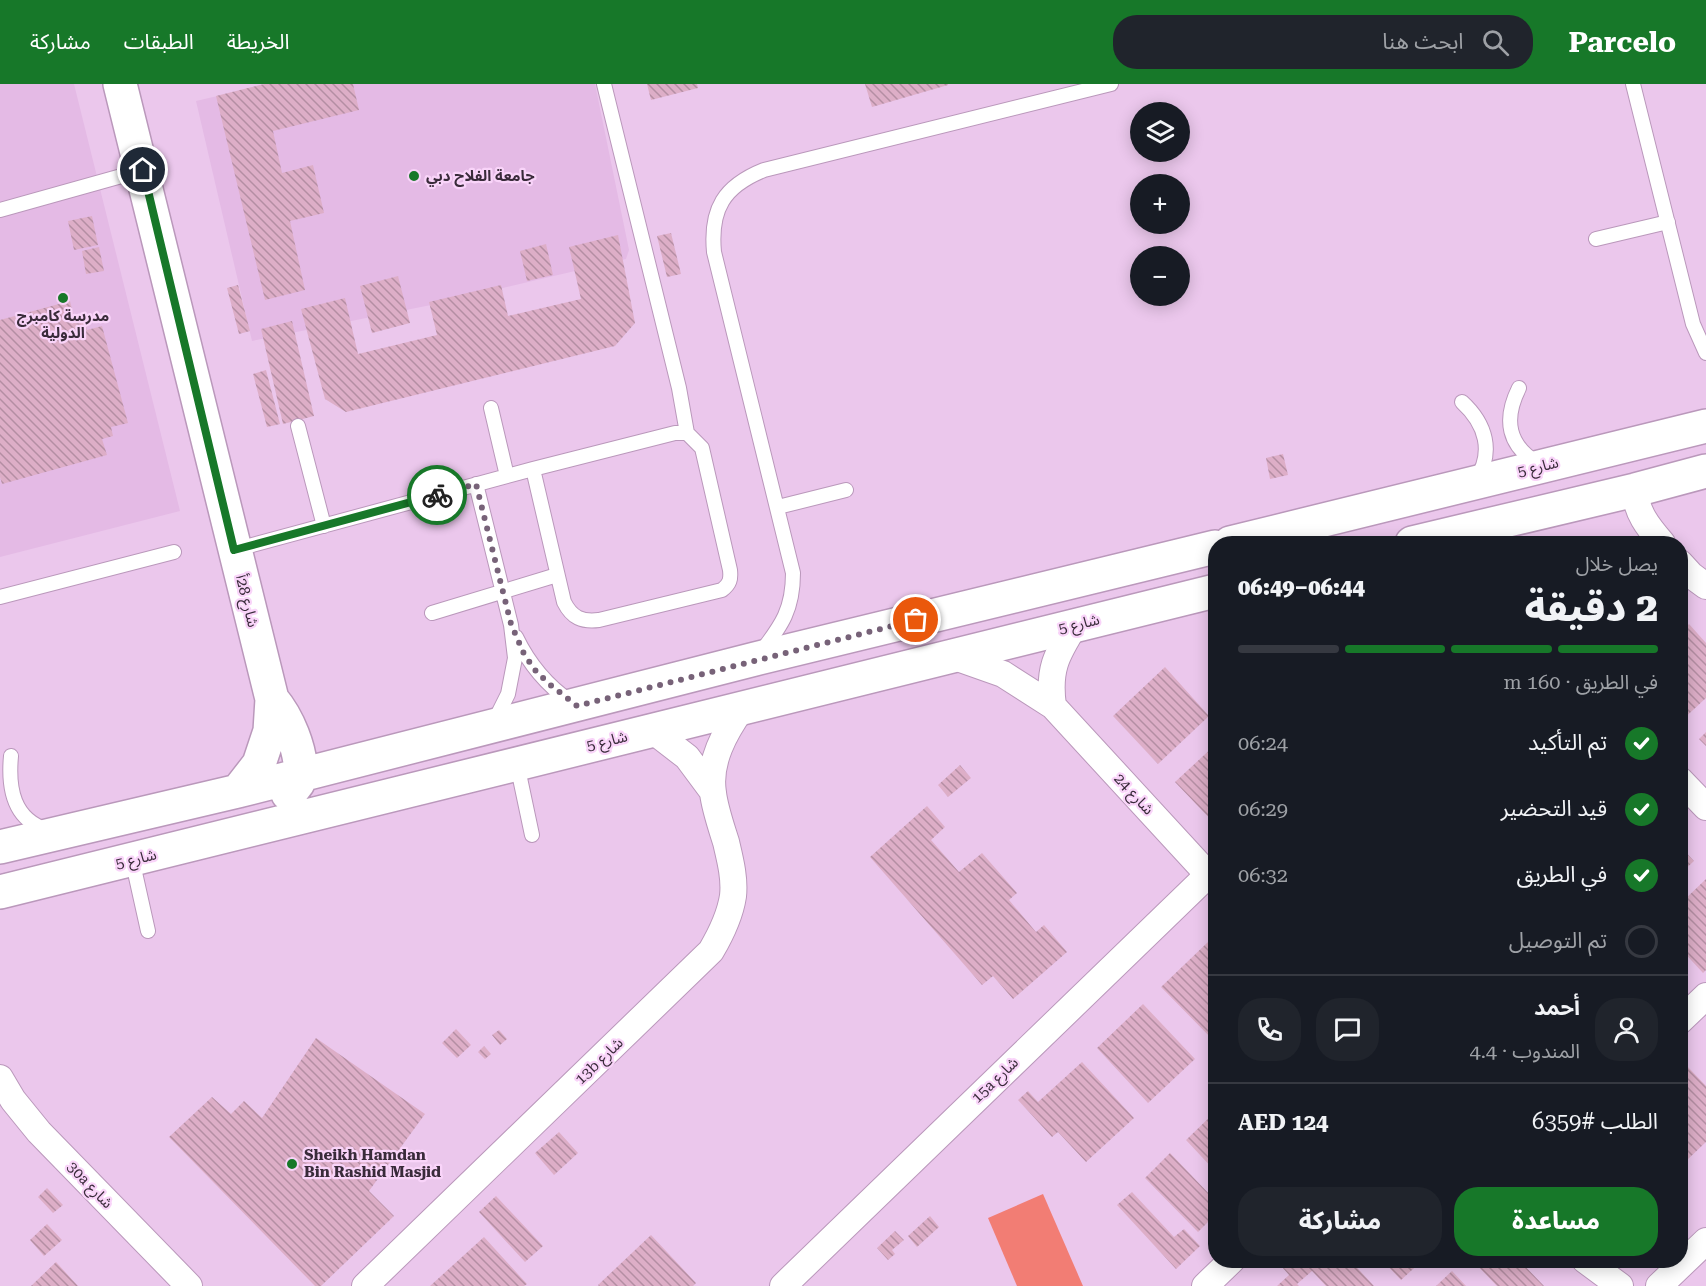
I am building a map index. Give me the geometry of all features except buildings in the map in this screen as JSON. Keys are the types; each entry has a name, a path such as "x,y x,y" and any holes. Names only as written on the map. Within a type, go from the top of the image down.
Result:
{"street":[{"name":"شارع 28أ","path":"120,84 272,699 270,730 259,764 238,791"},
{"name":"شارع 5","path":"1259,536 1706,426"},
{"path":"1656,536 1641,515 1636,500 1635,490 1647,466 1660,458 1706,445"},
{"path":"1443,536 1706,471"},
{"path":"0,847 301,776 755,659 1208,549"},
{"path":"1688,572 1706,586"},
{"name":"شارع 5","path":"0,892 1208,593"},
{"path":"1053,706 1051,689 1053,667 1061,647 1075,625"},
{"name":"شارع 24","path":"952,656 1003,674 1053,706 1208,876"},
{"name":"شارع 28أ","path":"272,699 281,710 291,731 301,776"},
{"name":"13b شارع","path":"365,1286 711,951 726,925 733,896 732,866 712,792 714,769 719,747 742,708"},
{"name":"13b شارع","path":"652,730 687,757 712,792"},
{"path":"46,881 60,864 80,853 281,799 298,785 301,776"},
{"path":"1688,788 1706,807"},
{"name":"15a شارع","path":"783,1286 1208,882"},
{"path":"1688,1013 1706,996"},
{"name":"30a شارع","path":"0,1078 13,1100 39,1132 189,1286"},
{"path":"1688,1258 1706,1241"},
{"path":"1205,1286 1224,1268"},
{"path":"1581,1268 1592,1286"},
{"path":"1596,1268 1620,1286"},
{"path":"1659,1286 1678,1268"}],"lane":[{"path":"604,84 679,388 687,433"},
{"path":"755,659 779,629 788,611 793,593 790,556 714,252 712,231 717,210 728,192 744,178 764,170 1111,84"},
{"path":"1633,84 1693,324 1706,353"},
{"path":"0,210 143,170"},
{"path":"1596,239 1668,222"},
{"path":"1519,388 1512,402 1510,417 1512,433 1518,446 1528,458 1541,465"},
{"path":"1462,402 1482,426 1486,441 1486,456 1482,471 1473,484"},
{"path":"491,408 507,476"},
{"path":"298,426 324,526"},
{"path":"234,550 532,469 675,433 687,433 702,448 730,570 731,578 728,585 722,590 599,620 580,620 569,612 564,602 532,469"},
{"path":"476,484 502,593 511,624 524,654 548,683 577,706"},
{"path":"778,507 846,490"},
{"path":"0,597 174,552"},
{"path":"432,613 557,575"},
{"path":"492,727 501,711 513,676 511,624"},
{"path":"11,756 9,778 13,798 24,816 40,828 59,833"},
{"path":"517,764 532,835"},
{"path":"132,859 148,931"}],"shaded area":[{"name":"مدرسة كامبرج الدولية","path":"0,84 74,84 180,511 0,557"},
{"name":"جامعة الفلاح دبي","path":"269,84 595,84 629,250 626,259 431,305 252,341 196,101"},
{"path":"1043,1194 1083,1286 1017,1286 988,1218"}],"way so far":[{"path":"437,495 476,484 502,593 511,624 524,654 548,683 577,706 916,620"}],"place":[{"name":"جامعة الفلاح دبي","path":"414,176"},
{"name":"مدرسة كامبرج الدولية","path":"63,298"},
{"name":"Sheikh Hamdan Bin Rashid Masjid","path":"292,1164"}],"route":[{"path":"143,170 234,550 437,495"}]}
